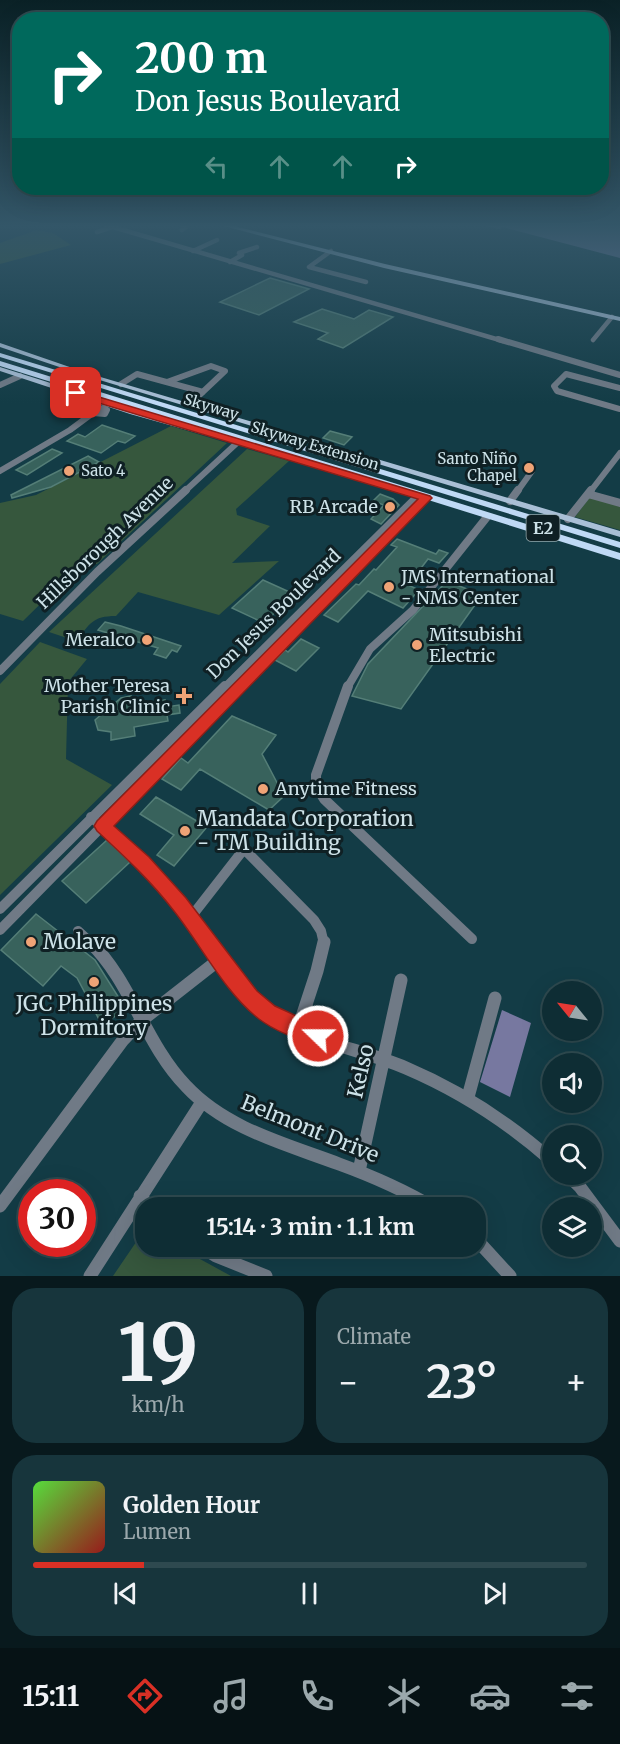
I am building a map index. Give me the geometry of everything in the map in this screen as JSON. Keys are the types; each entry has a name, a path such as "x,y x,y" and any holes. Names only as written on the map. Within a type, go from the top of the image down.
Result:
{"highway":[{"name":"E2","path":"0,356 620,543"},
{"name":"Skyway Extension","path":"0,356 620,558"}],"main road":[{"path":"465,285 620,319"},
{"path":"0,345 189,405 568,519 620,543"},
{"path":"0,369 107,407 299,459 620,558"}],"street":[{"path":"309,285 620,375"},
{"path":"593,340 612,317"},
{"path":"540,344 540,351"},
{"path":"167,382 211,366 225,371 189,405"},
{"path":"121,384 137,374 203,392"},
{"path":"620,388 566,374 554,386 557,391 620,409"},
{"path":"0,385 20,376"},
{"path":"1,470 70,430 83,426 96,415 106,412 107,407"},
{"name":"Hillsborough Avenue","path":"0,672 97,572 238,442"},
{"path":"568,519 620,453"},
{"path":"510,501 532,471"},
{"path":"588,494 620,503"},
{"name":"Don Jesus Boulevard","path":"2,926 103,826 422,497"},
{"path":"472,939 324,799 316,786 316,775 345,692 359,665 370,649 412,610 487,518"},
{"name":"Don Jesus Boulevard","path":"0,909 91,817 345,574"},
{"path":"91,817 142,862 191,917 250,998 268,1013 298,1029 383,1059 468,1097 524,1135 542,1152"},
{"path":"191,917 244,849 294,898 321,928 324,938 322,953 298,1029"},
{"path":"30,878 43,887"},
{"name":"Belmont Drive","path":"78,931 103,955 169,1068 202,1102 232,1122 359,1171 412,1197"},
{"path":"0,1206 123,1040 142,1020 220,959"},
{"name":"Kelso","path":"359,1171 401,980"},
{"path":"468,1097 495,998"},
{"path":"90,1276 202,1102"},
{"path":"578,1185 620,1242"},
{"path":"486,1250 510,1276"},
{"path":"219,1257 267,1276"}],"green space":[{"path":"171,426 227,443 97,564 83,562 23,621 0,614 0,503 36,495"},
{"path":"247,449 289,461 236,509 237,515 270,526 232,563 279,561 219,615 138,592 116,616 96,619 76,641 49,632"},
{"path":"590,497 620,505 620,530 575,517"},
{"path":"40,642 87,659 68,682 66,759 112,785 0,895 0,684"},
{"path":"135,1244 135,1257 196,1257 231,1276 113,1276"}],"water":[{"path":"502,1010 531,1023 510,1097 480,1082"}],"building":[{"path":"256,285 293,285 309,289 259,315 220,302"},
{"path":"322,309 354,319 369,310 393,317 343,348 318,339 328,333 294,322"},
{"path":"102,425 135,436 125,443 118,441 101,453 67,441 78,434 85,437"},
{"path":"330,431 352,437 344,445 323,438"},
{"path":"52,449 62,453 27,475 16,470"},
{"name":"Sato 4","path":"88,456 99,462 51,487 12,498 11,495"},
{"name":"RB Arcade","path":"380,494 393,499 399,505 381,524 371,519 384,505 373,501"},
{"path":"397,539 436,554 439,550 448,553 439,563 428,559 408,585 419,590 403,608 368,591 338,622 324,615 356,584 359,585 374,569 376,570 397,547 391,545"},
{"path":"263,580 294,594 264,623 232,608"},
{"name":"Mitsubishi Electric","path":"447,581 482,595 401,709 352,696 368,664"},
{"name":"Meralco","path":"105,622 181,646 177,652 172,650 166,658 154,654 158,648 98,630"},
{"path":"301,639 319,648 296,671 275,660 285,650 288,652"},
{"path":"131,696 132,706 165,700 166,707 179,705 180,713 167,715 168,721 134,727 135,736 111,740 111,732 98,730 95,720 121,698"},
{"path":"232,716 276,735 262,754 284,796 269,810 200,769 181,790 162,779 181,758 188,763"},
{"name":"Mandata Corporation - TM Building","path":"156,797 207,827 174,866 157,855 174,835 140,814"},
{"path":"107,840 130,862 86,903 62,881"},
{"name":"JGC Philippines Dormitory","path":"36,914 95,960 126,1009 102,1025 77,978 61,966 43,986 1,950"}],"place":[{"name":"Santo Niño Chapel","path":"529,468"},
{"name":"Sato 4","path":"69,471"},
{"name":"RB Arcade","path":"390,507"},
{"name":"JMS International - NMS Center","path":"389,587"},
{"name":"Meralco","path":"147,640"},
{"name":"Mitsubishi Electric","path":"417,645"},
{"name":"Mother Teresa Parish Clinic","path":"184,696"},
{"name":"Anytime Fitness","path":"263,789"},
{"name":"Mandata Corporation - TM Building","path":"185,831"},
{"name":"Molave","path":"31,942"},
{"name":"JGC Philippines Dormitory","path":"94,982"}],"route":[{"path":"76,393 166,422 299,459 426,498 103,826 142,862 180,904 250,998 268,1013 298,1029 318,1036"}]}
